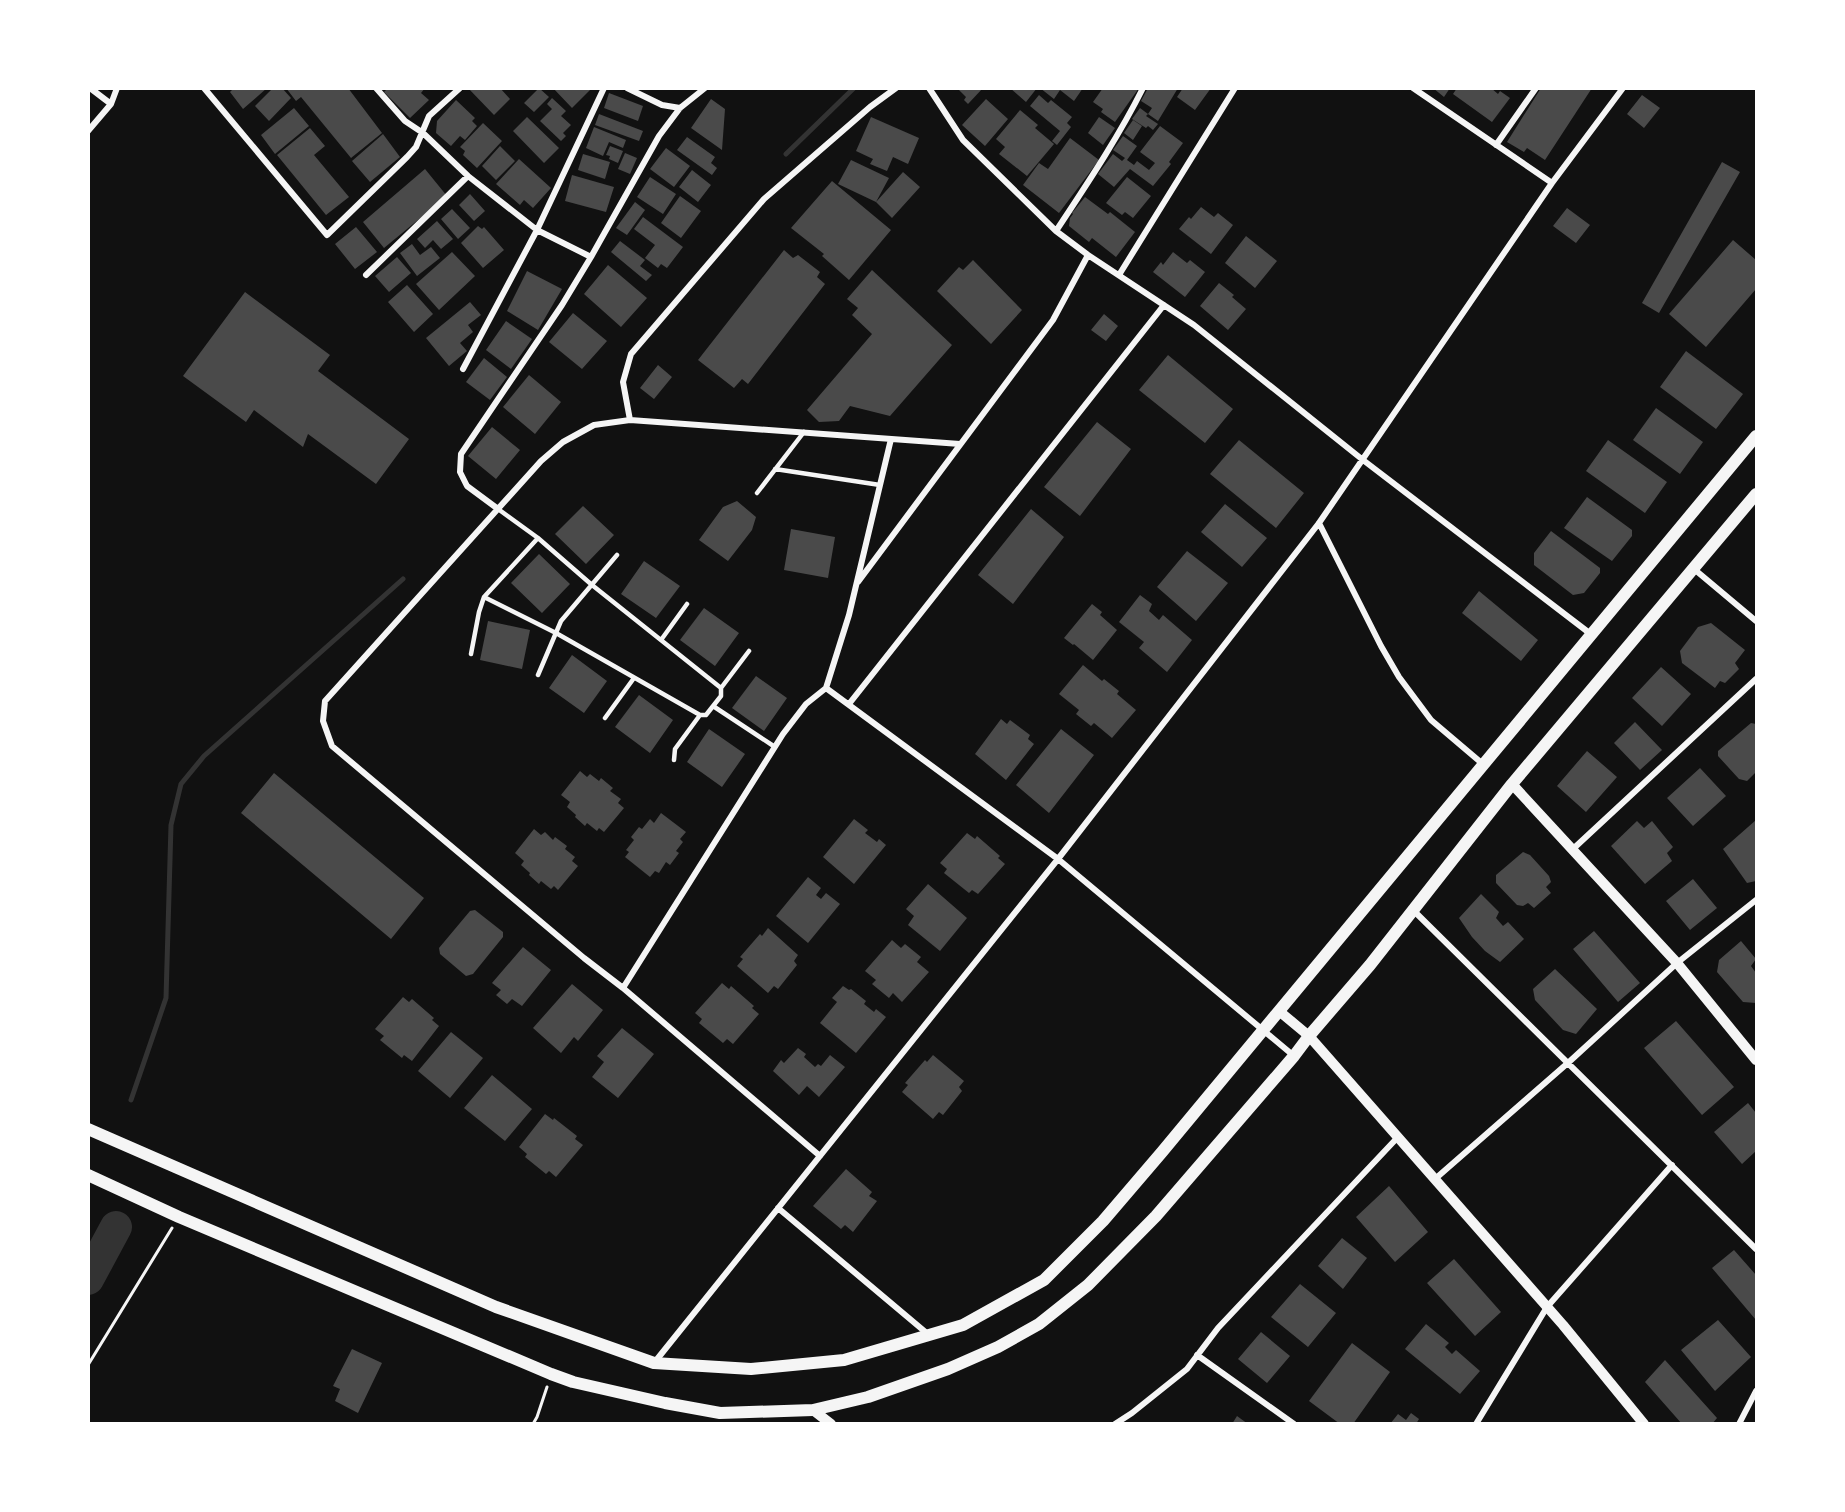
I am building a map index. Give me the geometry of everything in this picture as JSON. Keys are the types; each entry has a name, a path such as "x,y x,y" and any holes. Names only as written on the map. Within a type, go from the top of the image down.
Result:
{"main road":[{"path":"88,1129 496,1307 654,1363 751,1369 844,1360 963,1325 1044,1280 1103,1221 1756,436"},
{"path":"88,1175 179,1217 551,1374 573,1382 665,1403 720,1413 813,1410 868,1397 948,1369 998,1347 1039,1324 1088,1285 1156,1216 1294,1056 1512,784 1756,494"}],"street":[{"path":"90,88 111,104"},
{"path":"88,131 111,104 117,88"},
{"path":"204,88 327,235 416,147 429,116 460,88"},
{"path":"376,88 405,121 423,133 468,176 537,230 591,257"},
{"path":"463,369 537,230 604,88"},
{"path":"627,88 662,105 680,108"},
{"path":"498,509 467,486 460,472 461,454 562,305 659,136 680,108 705,88"},
{"path":"630,420 623,382 631,354 764,200 862,114 896,88"},
{"path":"929,88 963,140 1056,231 1088,255 1194,325 1363,460 1592,635"},
{"path":"1056,231 1129,117 1143,88"},
{"path":"1119,275 1235,88"},
{"path":"1413,88 1552,183"},
{"path":"1496,145 1536,88"},
{"path":"654,1363 1058,859 1319,523 1552,183 1623,88"},
{"path":"366,276 468,176"},
{"path":"856,585 1053,320 1088,255"},
{"path":"849,704 1164,305"},
{"path":"820,1156 623,988 332,747 323,721 325,701 541,461 563,442 594,425 630,420 960,444"},
{"path":"623,988 775,747 806,704 826,688 849,615 891,439"},
{"path":"1319,523 1399,677 1431,720 1484,765"},
{"path":"1694,569 1756,621"},
{"path":"1573,849 1756,679"},
{"path":"826,688 1058,859 1294,1056"},
{"path":"1512,784 1677,963 1756,1060"},
{"path":"1435,1179 1569,1062 1677,963 1756,900"},
{"path":"1413,909 1756,1249"},
{"path":"1279,1011 1309,1036 1547,1307 1644,1424"},
{"path":"1115,1424 1187,1369 1218,1328 1398,1137"},
{"path":"1476,1424 1547,1307 1672,1165"},
{"path":"778,1208 929,1335"},
{"path":"1197,1355 1294,1424"},
{"path":"1739,1424 1756,1391"},
{"path":"813,1410 831,1424"}],"lane":[{"path":"757,492 804,432"},
{"path":"775,470 880,485"},
{"path":"498,509 538,538 591,585 721,688"},
{"path":"471,654 484,597 538,538"},
{"path":"538,675 561,621 617,555"},
{"path":"484,597 555,633 700,715 706,715 722,696 721,688 748,651"},
{"path":"661,640 687,604"},
{"path":"605,718 634,678"},
{"path":"714,706 775,747"},
{"path":"674,760 675,749 700,715"}],"path":[{"path":"88,1365 179,1217"},
{"path":"533,1424 551,1374"}],"building":[{"path":"234,88 267,88 243,109 230,92"},
{"path":"273,88 282,88 291,98 269,121 255,106"},
{"path":"286,88 348,88 382,133 351,158 301,97 296,101"},
{"path":"388,88 425,88 421,93 429,100 410,118 384,92"},
{"path":"468,88 500,88 510,99 494,115"},
{"path":"539,88 549,97 534,112 524,103"},
{"path":"553,88 592,88 572,108"},
{"path":"957,88 983,88 968,104 964,100 966,97"},
{"path":"1010,88 1037,88 1026,102"},
{"path":"1040,88 1083,88 1074,101 1060,90 1054,99"},
{"path":"1103,88 1139,88 1115,122 1101,112 1103,109 1093,102"},
{"path":"1148,88 1178,88 1158,121 1148,114 1152,108 1141,101"},
{"path":"1183,88 1211,88 1195,110 1177,97"},
{"path":"1433,88 1450,88 1444,97"},
{"path":"1457,88 1491,88 1498,94 1500,91 1510,98 1492,122 1453,94"},
{"path":"1541,88 1592,88 1545,160 1527,148 1524,152 1507,142"},
{"path":"609,93 643,106 638,121 604,108"},
{"path":"1039,95 1048,103 1051,100 1072,117 1067,123 1071,127 1057,145 1052,141 1060,131 1030,106"},
{"path":"1642,95 1660,108 1644,128 1627,114"},
{"path":"552,98 566,111 561,116 571,125 563,133 566,136 561,141 540,121 552,109 547,104"},
{"path":"711,99 725,109 722,150 691,128"},
{"path":"986,99 1008,119 985,146 962,125"},
{"path":"456,100 475,118 472,121 477,126 465,140 460,136 451,146 436,133 437,121"},
{"path":"294,108 309,126 275,154 261,135"},
{"path":"1140,108 1148,114 1146,116 1158,124 1153,130 1132,119"},
{"path":"1020,110 1038,125 1035,128 1054,144 1027,176 999,154 1005,147 996,139"},
{"path":"599,114 643,131 639,141 595,125"},
{"path":"527,117 559,148 544,163 513,131"},
{"path":"871,117 919,138 908,164 893,157 887,171 870,164 873,159 856,151"},
{"path":"1099,117 1115,128 1103,145 1088,133"},
{"path":"1133,120 1142,126 1133,140 1124,133"},
{"path":"483,123 502,141 477,168 463,155 465,151 460,147"},
{"path":"1160,126 1183,143 1169,162 1171,164 1153,186 1130,169 1114,187 1098,174 1113,154 1122,161 1125,158 1113,150 1123,136 1137,146 1127,160 1134,165 1137,161 1149,170 1155,163 1140,152"},
{"path":"594,127 626,140 623,148 609,142 603,156 586,148"},
{"path":"310,128 325,146 314,155 349,197 326,215 277,155"},
{"path":"383,134 400,157 370,182 352,161"},
{"path":"687,137 715,157 711,163 717,168 712,175 677,150"},
{"path":"1070,138 1099,160 1059,213 1023,185 1039,163 1048,169"},
{"path":"500,146 515,161 496,180 482,166"},
{"path":"610,146 623,151 618,163 606,155"},
{"path":"666,148 690,166 674,187 650,169"},
{"path":"625,153 637,158 630,174 618,169"},
{"path":"583,154 610,162 605,179 578,170"},
{"path":"519,159 551,188 533,208 524,200 520,205 496,184"},
{"path":"851,160 889,178 876,202 838,184"},
{"path":"1722,162 1740,172 1659,313 1642,303"},
{"path":"425,169 447,196 384,248 363,222"},
{"path":"692,170 711,185 698,202 679,187"},
{"path":"903,172 920,187 892,218 876,202"},
{"path":"572,175 614,187 606,212 565,201"},
{"path":"650,177 676,194 663,214 637,197"},
{"path":"1127,177 1151,196 1133,218 1125,212 1122,215 1106,203"},
{"path":"832,181 891,230 849,280 822,256 824,254 791,228"},
{"path":"470,194 485,211 474,221 459,205"},
{"path":"680,196 701,211 681,238 661,223"},
{"path":"1085,197 1108,214 1110,212 1135,232 1116,257 1092,238 1089,242 1069,226 1072,213"},
{"path":"635,202 645,210 627,235 616,228"},
{"path":"1201,207 1214,217 1218,213 1233,225 1211,254 1179,229"},
{"path":"1567,208 1590,225 1576,243 1553,226"},
{"path":"452,209 470,228 458,239 441,219"},
{"path":"643,217 683,247 667,268 661,264 658,268 645,258 655,245 634,229"},
{"path":"437,221 453,239 441,249 433,240 425,248 417,239"},
{"path":"478,226 482,229 484,227 504,250 483,268 461,243"},
{"path":"356,227 377,252 355,269 335,244"},
{"path":"1246,236 1277,261 1255,288 1225,263"},
{"path":"1733,240 1756,260 1756,289 1706,347 1669,314"},
{"path":"620,241 645,260 640,266 652,275 646,281 611,252"},
{"path":"412,244 420,255 431,247 440,258 417,276 400,253"},
{"path":"784,250 793,258 798,255 820,272 817,277 825,284 748,384 742,379 734,388 698,360"},
{"path":"452,252 475,276 439,310 416,284"},
{"path":"1173,252 1187,263 1190,260 1205,272 1185,297 1153,272 1161,262 1163,265"},
{"path":"397,257 411,273 389,292 375,276"},
{"path":"973,260 1022,310 991,344 937,291 959,267 963,270"},
{"path":"608,265 647,298 621,327 584,294"},
{"path":"872,270 952,345 890,416 850,406 839,421 819,422 807,410 872,334 852,315 858,308 847,299"},
{"path":"527,271 562,289 538,330 507,311"},
{"path":"1219,283 1246,309 1228,330 1200,306"},
{"path":"407,285 433,314 414,332 388,302"},
{"path":"245,292 330,355 318,371 409,439 376,484 308,434 303,447 254,410 246,422 183,376"},
{"path":"470,302 481,315 468,325 473,332 460,343 467,351 449,366 426,338"},
{"path":"573,313 607,341 582,369 549,342"},
{"path":"1104,314 1118,326 1106,341 1091,330"},
{"path":"506,321 532,339 511,369 486,350"},
{"path":"1686,351 1743,394 1716,429 1660,387"},
{"path":"1168,355 1233,409 1205,443 1139,390"},
{"path":"484,358 507,377 490,400 466,382"},
{"path":"658,365 672,377 654,399 640,388"},
{"path":"529,375 561,402 535,434 503,407"},
{"path":"1656,408 1703,442 1680,474 1633,440"},
{"path":"1097,422 1131,449 1080,516 1044,487"},
{"path":"492,427 520,450 496,479 468,456"},
{"path":"1239,440 1304,493 1276,528 1210,474"},
{"path":"1608,440 1667,482 1645,513 1586,471"},
{"path":"1587,497 1632,530 1632,536 1612,561 1564,528"},
{"path":"737,501 756,517 752,530 728,561 699,540 723,507"},
{"path":"1225,504 1267,538 1242,567 1201,532"},
{"path":"583,506 614,535 586,564 555,534"},
{"path":"1031,509 1064,537 1013,604 978,575"},
{"path":"791,529 835,537 828,578 784,570"},
{"path":"1551,531 1600,568 1600,573 1584,593 1573,595 1534,565 1534,553"},
{"path":"1187,551 1228,583 1196,621 1157,587"},
{"path":"539,554 570,584 542,613 511,583"},
{"path":"644,561 680,586 656,618 621,594"},
{"path":"1479,591 1538,640 1521,661 1462,613"},
{"path":"1140,595 1152,604 1149,611 1159,620 1163,615 1192,640 1167,672 1139,648 1144,642 1119,622"},
{"path":"1092,604 1102,612 1100,615 1117,630 1093,660 1064,638"},
{"path":"704,608 739,633 715,666 680,640"},
{"path":"488,621 530,630 522,669 480,660"},
{"path":"1711,623 1745,650 1735,663 1739,669 1725,683 1720,681 1715,688 1682,663 1680,651 1698,627"},
{"path":"572,655 607,681 584,713 549,688"},
{"path":"1083,665 1102,681 1104,679 1119,691 1117,694 1136,710 1112,738 1094,723 1091,726 1076,714 1079,710 1059,694"},
{"path":"1661,667 1691,694 1662,726 1632,698"},
{"path":"756,676 787,698 764,731 732,708"},
{"path":"639,695 673,720 650,753 615,727"},
{"path":"1001,719 1007,724 1010,720 1030,735 1028,739 1034,744 1006,780 975,754"},
{"path":"1635,722 1662,750 1640,770 1614,743"},
{"path":"1751,723 1756,724 1756,772 1747,781 1739,779 1718,756 1718,751"},
{"path":"709,729 745,754 722,787 687,762"},
{"path":"1061,729 1094,755 1049,813 1016,785"},
{"path":"1587,751 1617,777 1586,812 1557,786"},
{"path":"1700,768 1726,796 1693,826 1667,798"},
{"path":"580,771 587,777 590,774 599,781 601,778 613,788 610,791 621,799 618,803 624,808 604,832 599,828 597,831 587,823 585,826 567,807 570,802 561,795"},
{"path":"274,773 424,898 391,939 241,813"},
{"path":"661,813 686,832 680,839 683,842 676,851 679,853 670,865 666,862 659,873 655,871 650,877 625,857 629,852 626,850 634,840 631,837 639,827 642,829 650,819 654,823"},
{"path":"854,819 868,830 865,833 877,842 879,839 886,845 854,884 823,857"},
{"path":"1756,820 1756,881 1747,883 1723,849"},
{"path":"1637,821 1644,828 1652,821 1673,847 1667,853 1672,861 1645,884 1611,846"},
{"path":"534,829 541,835 545,832 553,840 555,837 567,846 565,849 575,857 572,861 578,866 558,890 554,886 551,889 541,881 539,884 521,865 524,861 515,853"},
{"path":"967,833 975,839 977,836 1000,856 998,858 1005,864 978,894 972,890 969,893 944,873 947,869 940,863"},
{"path":"1523,852 1530,855 1549,876 1551,882 1546,887 1551,893 1534,908 1528,903 1523,906 1517,905 1496,883 1496,875"},
{"path":"808,877 821,888 816,895 821,899 826,893 840,904 808,943 776,916"},
{"path":"1693,879 1717,908 1690,930 1666,901"},
{"path":"928,884 967,918 940,951 908,925 914,916 906,909"},
{"path":"1481,894 1499,912 1496,918 1503,926 1508,922 1524,939 1500,962 1485,951 1459,918"},
{"path":"475,910 503,932 503,937 473,974 466,976 440,954 439,948 470,911"},
{"path":"768,928 798,955 794,961 797,965 778,989 774,986 768,993 737,966 743,959 740,957"},
{"path":"1594,931 1640,983 1618,1002 1573,949"},
{"path":"892,940 901,948 905,944 921,957 917,962 929,972 902,1002 893,993 889,998 872,984 876,980 865,971"},
{"path":"1741,941 1756,959 1751,966 1756,973 1756,1003 1743,1002 1717,972 1719,960"},
{"path":"523,947 551,970 522,1006 512,999 507,1004 496,995 501,990 492,983"},
{"path":"1555,969 1597,1009 1576,1034 1563,1030 1535,1000 1533,989"},
{"path":"722,983 729,989 731,986 754,1006 752,1008 759,1014 733,1044 727,1039 723,1043 699,1023 702,1019 695,1013"},
{"path":"572,984 603,1010 578,1041 574,1037 561,1053 533,1028"},
{"path":"843,986 851,989 866,1001 864,1004 874,1012 876,1009 886,1017 856,1053 820,1023 837,1002 832,998"},
{"path":"403,997 409,1002 412,999 434,1018 432,1020 439,1026 412,1061 404,1055 402,1058 380,1040 384,1036 375,1029"},
{"path":"1676,1021 1734,1087 1702,1115 1644,1048"},
{"path":"622,1028 654,1054 618,1098 592,1077 604,1062 597,1056"},
{"path":"451,1032 483,1058 450,1098 418,1071"},
{"path":"798,1048 806,1054 804,1057 815,1067 818,1064 821,1066 830,1055 845,1067 819,1097 807,1086 799,1095 773,1071 781,1060 784,1063"},
{"path":"933,1055 964,1081 959,1087 962,1091 943,1115 939,1112 933,1119 902,1092 908,1085 905,1083 925,1060 927,1062"},
{"path":"492,1075 532,1109 505,1141 464,1108"},
{"path":"1748,1103 1756,1113 1756,1151 1742,1164 1714,1132"},
{"path":"545,1114 553,1120 554,1118 577,1136 575,1139 583,1145 556,1177 549,1171 546,1174 525,1157 527,1154 519,1147"},
{"path":"846,1169 872,1192 869,1196 877,1201 853,1232 845,1225 841,1229 813,1206"},
{"path":"1389,1186 1428,1232 1395,1262 1356,1217"},
{"path":"1342,1238 1367,1258 1343,1289 1318,1266"},
{"path":"1734,1250 1756,1275 1756,1320 1712,1268"},
{"path":"1454,1259 1501,1312 1475,1336 1427,1283"},
{"path":"1300,1284 1336,1313 1308,1347 1271,1317"},
{"path":"1718,1320 1751,1357 1715,1391 1681,1350"},
{"path":"1426,1324 1449,1343 1445,1347 1452,1354 1456,1350 1480,1371 1460,1394 1405,1349"},
{"path":"1261,1332 1290,1356 1267,1383 1238,1359"},
{"path":"1352,1343 1390,1372 1353,1424 1340,1424 1309,1401"},
{"path":"352,1349 382,1363 358,1413 335,1401 340,1389 333,1386"},
{"path":"1665,1360 1717,1418 1712,1424 1682,1424 1645,1382"},
{"path":"1411,1413 1419,1419 1416,1424 1390,1424 1398,1414 1406,1420"},
{"path":"1237,1416 1248,1424 1232,1424"}],"waterway":[{"path":"786,154 854,88"},
{"path":"131,1100 166,998 171,825 181,784 204,756 403,579"},
{"path":"88,1279 116,1227"}]}
